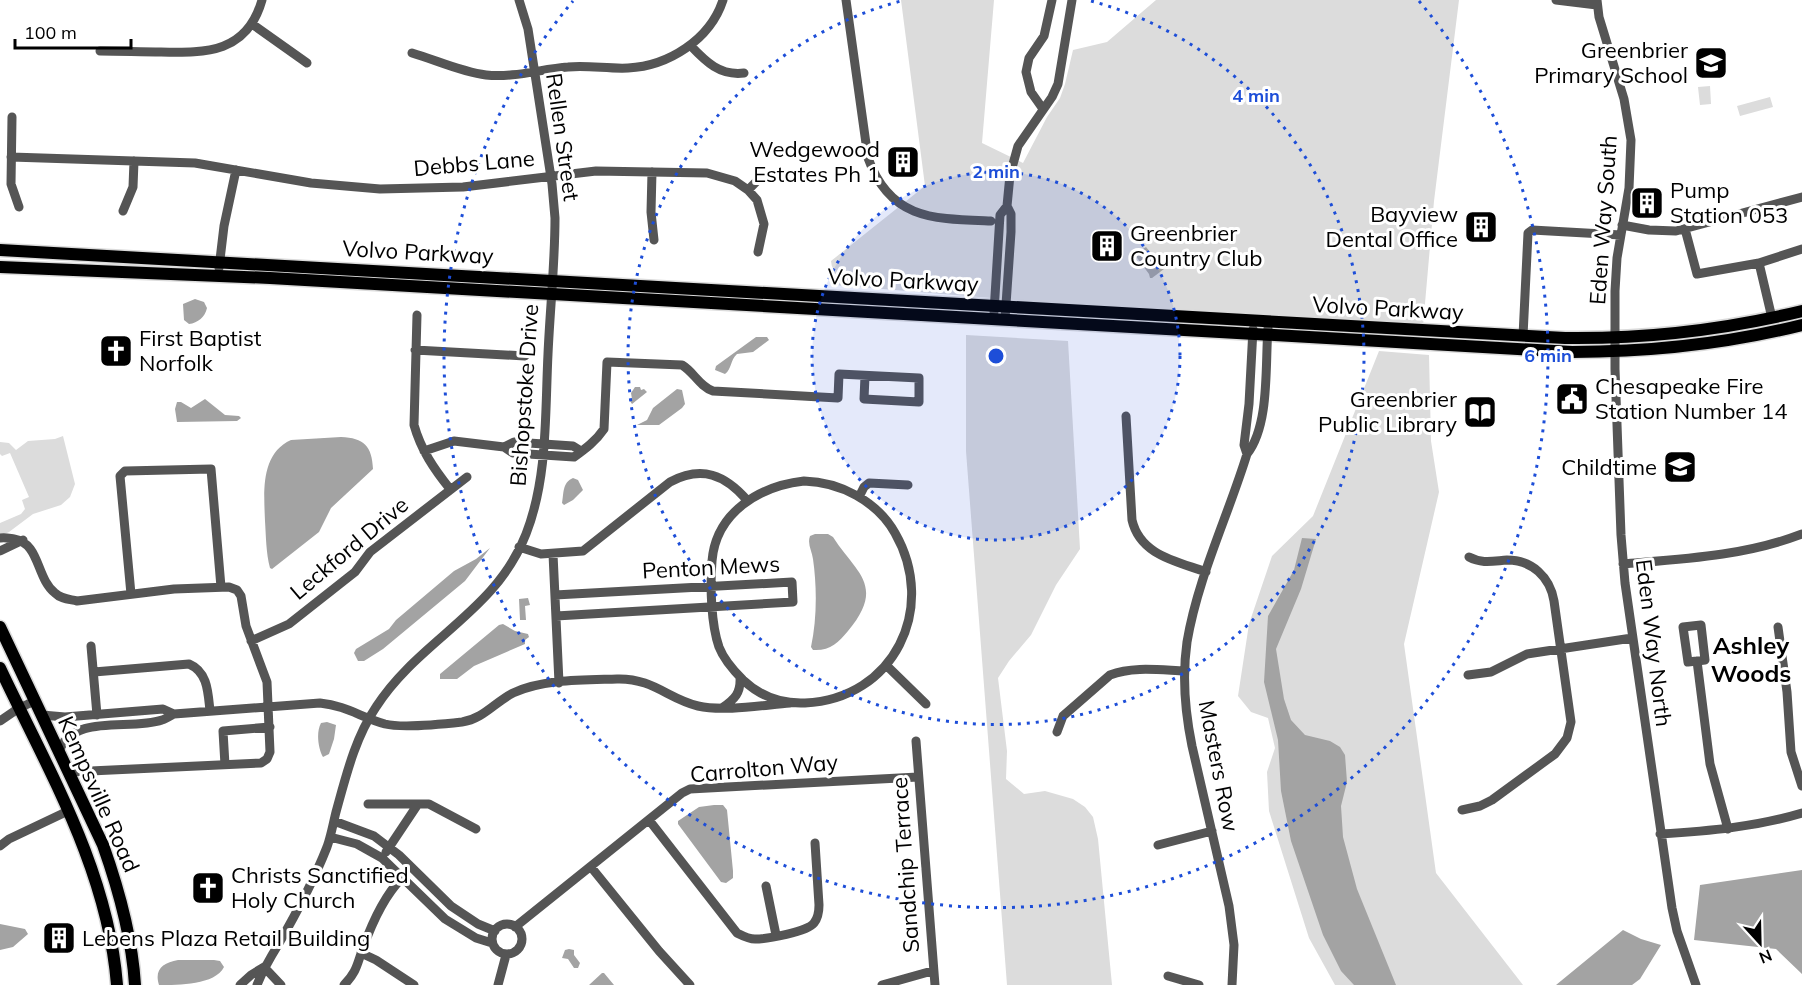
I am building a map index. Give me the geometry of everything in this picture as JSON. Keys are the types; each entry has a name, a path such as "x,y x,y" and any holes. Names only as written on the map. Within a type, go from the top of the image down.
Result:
{"main road":[{"name":"Volvo Parkway","path":"0,250 552,281 1268,329 1546,351 1615,352 1714,342 1802,325"},
{"name":"Volvo Parkway","path":"0,267 551,294 1000,312"},
{"name":"Volvo Parkway","path":"1268,329 1616,338 1681,333 1802,311"},
{"name":"Kempsville Road","path":"0,627 103,845 113,872 127,926 135,985"},
{"name":"Kempsville Road","path":"0,668 85,848 103,901 114,955 117,985"}],"street":[{"path":"100,51 210,52 232,43 252,24 262,0"},
{"name":"Rellen Street","path":"519,0 526,19 551,176 555,218 552,281"},
{"path":"412,53 483,75 498,76 572,67 642,67 669,58 690,45 707,28 723,0"},
{"path":"846,0 868,158 876,178 891,197 918,214 942,219 991,220"},
{"path":"1043,109 1030,92 1026,72 1029,58 1044,36 1052,0"},
{"path":"1000,312 1011,232 1011,214 1007,206 1009,180 1018,146 1058,84 1072,0"},
{"path":"1556,0 1597,3"},
{"name":"Eden Way South","path":"1597,3 1624,99 1630,130 1630,168 1616,272 1616,338"},
{"path":"252,24 307,63"},
{"path":"690,45 714,68 732,74 744,73"},
{"path":"12,117 11,184 19,207"},
{"name":"Debbs Lane","path":"11,158 195,163 311,183 380,189 463,187 596,171 707,173 735,181 748,190"},
{"path":"123,211 133,188 134,161"},
{"path":"218,276 224,226 236,170"},
{"path":"652,172 651,212 654,240"},
{"path":"758,252 764,224 757,200 748,190 761,177"},
{"path":"1523,336 1528,233 1532,230 1659,231 1685,229 1802,197"},
{"path":"1685,229 1697,274 1759,263 1802,249"},
{"path":"1759,263 1772,318"},
{"name":"Bishopstoke Drive","path":"257,985 264,967 312,879 330,837 358,739 369,719 400,675 465,619 491,593 526,535 536,501 542,455 552,281"},
{"path":"417,315 414,425 432,466 450,489"},
{"name":"Masters Row","path":"1247,454 1244,445 1249,404 1253,328"},
{"name":"Masters Row","path":"1232,985 1234,968 1232,925 1187,720 1185,670 1192,619 1206,572 1247,454 1254,445 1262,412 1268,329"},
{"name":"Eden Way North","path":"1616,338 1623,564 1632,638 1672,909 1696,985"},
{"path":"415,350 525,356"},
{"path":"424,451 454,441 504,447 513,453 574,457 599,437 604,429 607,362 682,365 705,388 713,391 818,397 838,398 839,374 920,378 919,402 864,399 865,376"},
{"path":"1126,416 1131,520 1136,534 1144,545 1157,554 1206,572"},
{"path":"504,447 514,442 573,446 581,451"},
{"path":"131,594 120,476 125,471 211,469 221,587"},
{"path":"519,547 533,552 577,553 588,548 670,482 693,473 718,476 733,485 747,500"},
{"name":"Leckford Drive","path":"251,641 289,624 355,572 370,552 467,477"},
{"path":"59,751 68,736 82,728 161,721 174,714 320,703 337,705 369,719 395,725 464,722 480,716 520,690 559,683 617,679 641,681 693,705 722,708 821,701 844,695 866,683 886,665 898,649 908,627 912,578 905,552 891,526 874,508 859,497 830,484 804,481 769,488 747,500 728,519 713,550 713,607 720,648 730,666 750,686 768,697 790,703"},
{"path":"859,497 869,483 908,485"},
{"path":"1623,564 1711,556 1751,549 1802,534"},
{"path":"0,538 23,540 31,549 45,583 63,598 77,601 174,589 229,587 237,590 241,596 251,641 264,671 269,708 270,752 267,759 261,763 69,772"},
{"path":"0,551 23,540"},
{"path":"553,554 559,683"},
{"path":"1462,810 1480,806 1492,800 1561,748 1567,738 1571,722 1553,593 1545,577 1532,566 1515,561 1482,562 1469,557"},
{"name":"Penton Mews","path":"555,595 792,582 793,592 793,602 556,616"},
{"path":"1778,627 1787,692 1791,752 1802,786"},
{"path":"1468,675 1491,672 1527,654 1632,638"},
{"path":"91,646 97,715"},
{"path":"1697,661 1710,765 1728,829"},
{"path":"93,672 189,664 203,676 210,711"},
{"path":"886,665 926,704"},
{"path":"1057,732 1063,716 1110,675 1136,669 1185,670"},
{"path":"722,708 734,700 739,693 740,677"},
{"path":"0,722 35,700"},
{"path":"42,715 65,717 163,710 174,714"},
{"path":"225,765 223,731 270,727"},
{"name":"Sandchip Terrace","path":"916,741 932,971 935,985"},
{"name":"Carrolton Way","path":"515,927 682,793 690,789 918,777"},
{"path":"368,804 429,804 476,830"},
{"path":"382,858 418,804"},
{"path":"0,846 9,839 68,811"},
{"path":"1660,834 1728,829 1802,813"},
{"path":"649,820 737,933 745,938 755,939 776,935 807,928 814,923 818,914 815,843"},
{"path":"334,821 374,836 451,906 478,924 495,930"},
{"path":"1158,844 1212,831"},
{"path":"330,837 357,844 382,858 445,919 476,938 492,944 497,951 506,955 516,952 522,944 521,934 515,927 502,925 495,930 492,944"},
{"path":"591,867 659,951 690,985"},
{"path":"344,985 355,973 389,891 402,878"},
{"path":"766,886 776,935"},
{"path":"362,953 414,985"},
{"path":"498,985 506,955"},
{"path":"264,967 281,985"},
{"name":"Bishopstoke Drive","path":"240,985 264,967"},
{"path":"882,985 932,971"},
{"path":"1168,976 1199,985"}],"shaded area":[{"name":"Greenbrier Country Club","path":"901,0 994,0 982,143 1023,163 1047,117 1060,98 1073,50 1107,42 1156,0 1459,0 1434,201 1423,326 1026,301 835,285 831,261 925,186"},
{"path":"1710,86 1711,104 1700,105 1698,87"},
{"path":"1770,97 1773,107 1740,116 1737,106"},
{"path":"1146,247 1164,269 1152,278 1135,255"},
{"path":"195,299 204,302 207,308 201,319 189,324 184,320 183,304"},
{"path":"966,335 1068,341 1080,549 1056,585 1031,635 998,678 1007,751 1006,779 1024,794 1045,791 1073,799 1085,807 1093,817 1098,839 1112,985 1007,985 966,451"},
{"path":"756,337 767,337 769,340 753,352 737,354 725,374 715,370 716,366"},
{"path":"1379,351 1429,355 1431,441 1439,492 1404,644 1436,873 1523,985 1335,985 1309,938 1269,811 1267,772 1275,748 1268,718 1251,712 1238,696 1249,624 1272,556 1313,516"},
{"path":"635,387 640,387 641,390 644,389 647,392 632,404 631,393"},
{"path":"677,389 682,390 685,404 682,408 659,425 637,425 647,420 653,408"},
{"path":"205,399 225,415 241,418 237,421 177,422 175,409 177,402 191,408"},
{"path":"63,436 75,484 70,497 61,505 33,514 0,536 0,523 21,514 25,509 22,500 29,497 10,453 2,456 0,454 0,442 9,443 16,450 28,441 55,439"},
{"path":"341,437 356,439 365,445 371,454 373,469 331,508 319,532 272,569 270,568 265,510 266,475 269,464 281,446 291,440"},
{"path":"573,478 578,480 583,490 564,505 562,503 564,489 569,480"},
{"path":"828,534 833,537 858,570 866,591 865,602 848,631 833,645 819,650 813,650 811,647 816,592 809,542 810,536"},
{"path":"1302,538 1316,539 1301,589 1276,649 1284,699 1291,720 1305,735 1330,741 1340,747 1345,755 1347,782 1341,806 1343,837 1357,889 1396,985 1354,985 1341,971 1323,935 1291,841 1281,791 1278,740 1264,682 1268,616 1294,570"},
{"path":"490,548 465,581 383,649 364,661 358,661 354,653 356,649 389,629 396,620 454,571"},
{"path":"528,598 530,605 525,606 526,620 520,620 519,599"},
{"path":"503,624 515,631 528,634 529,637 525,640 525,644 474,666 457,679 440,679 440,674"},
{"path":"321,723 336,725 329,754 323,757 318,731"},
{"path":"723,805 727,810 733,878 726,883 721,882 678,824 678,821 699,807"},
{"path":"1802,870 1802,974 1776,949 1694,940 1700,885"},
{"path":"0,924 25,929 28,934 13,947 0,950"},
{"path":"1623,930 1661,945 1640,979 1632,985 1556,985"},
{"path":"565,950 574,950 574,955 580,963 578,968 574,968 568,959 562,958"},
{"path":"178,960 214,960 220,961 224,967 219,973 205,981 159,985 158,975 161,968"},
{"path":"602,973 614,985 589,985"}],"place":[{"name":"Greenbrier Primary School","path":"1711,63"},
{"name":"Wedgewood Estates Ph 1","path":"903,162"},
{"name":"Pump Station 053","path":"1647,203"},
{"name":"Bayview Dental Office","path":"1481,227"},
{"name":"Greenbrier Country Club","path":"1107,246"},
{"name":"First Baptist Norfolk","path":"116,351"},
{"name":"Chesapeake Fire Station Number 14","path":"1572,399"},
{"name":"Greenbrier Public Library","path":"1480,412"},
{"name":"Childtime","path":"1680,467"},
{"name":"Christs Sanctified Holy Church","path":"208,888"},
{"name":"Lebens Plaza Retail Building","path":"59,938"}],"district":[{"name":"Ashley Woods","path":"1751,659"}]}
